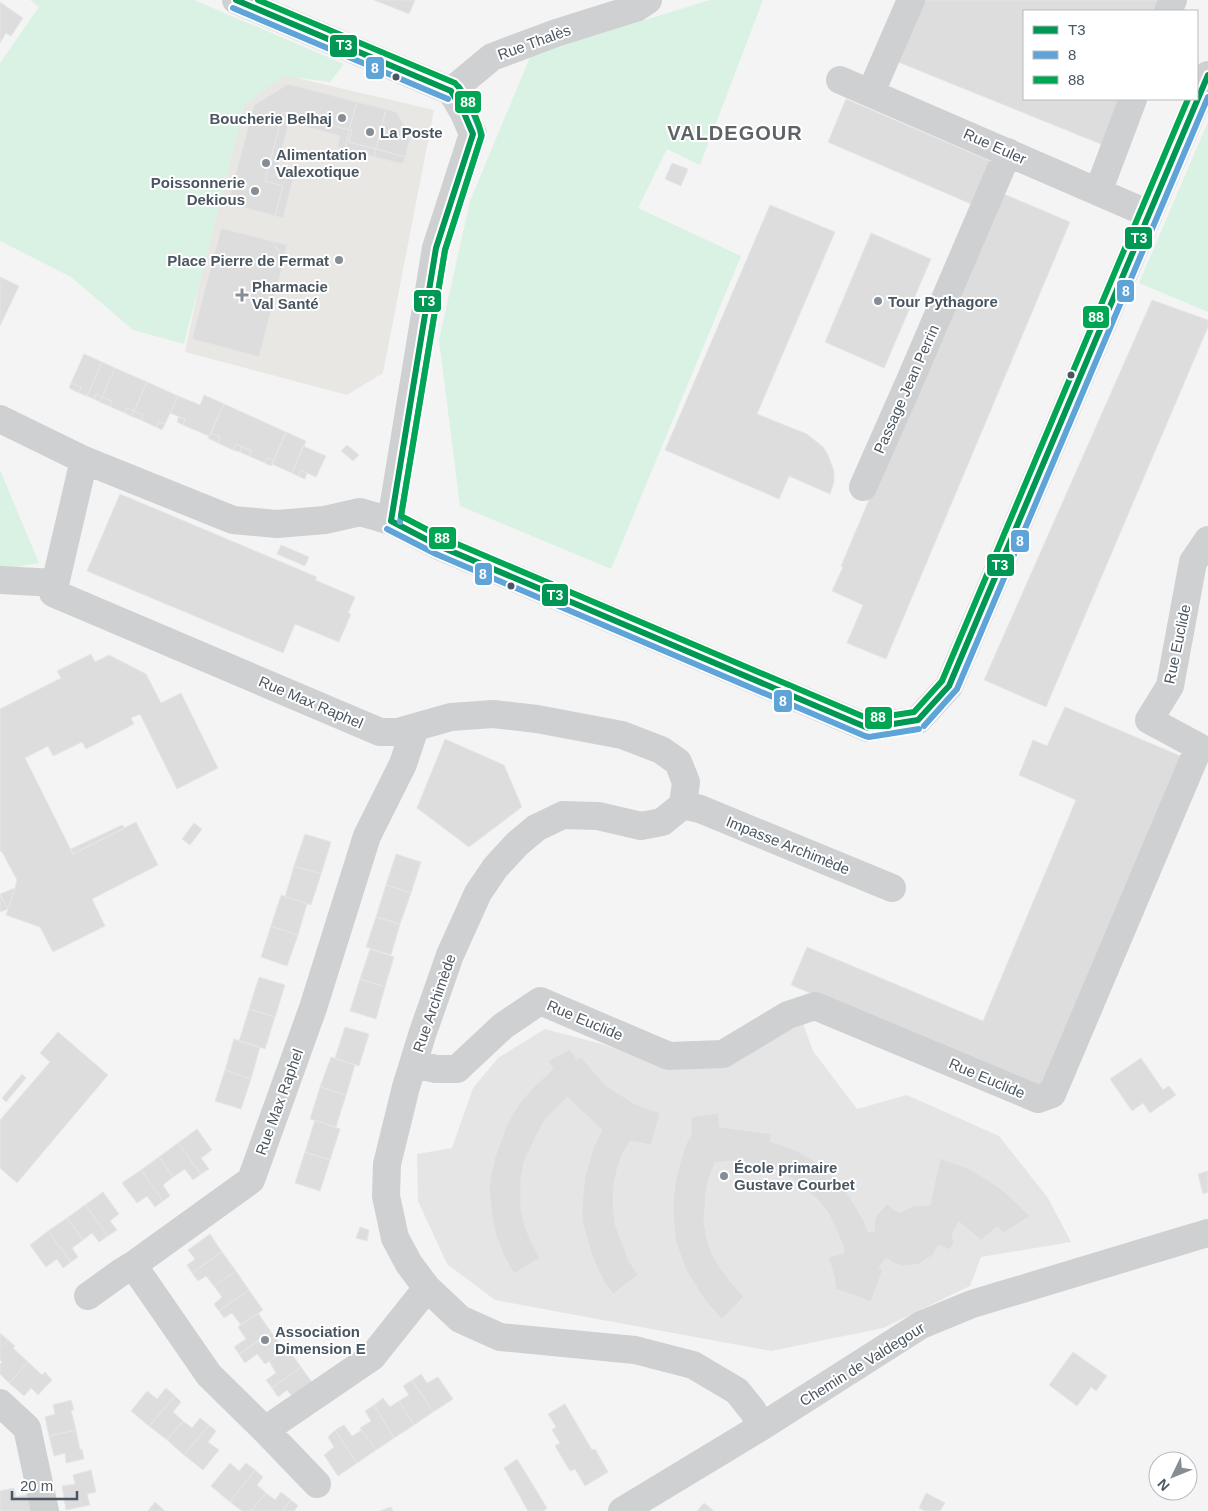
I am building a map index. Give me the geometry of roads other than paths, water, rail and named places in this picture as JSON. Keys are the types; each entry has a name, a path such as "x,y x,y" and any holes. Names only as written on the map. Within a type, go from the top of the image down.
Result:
{"street":[{"path":"236,0 451,91 474,134 436,248 391,522"},
{"name":"Rue Thalès","path":"451,91 492,57 556,33 636,8 648,0"},
{"path":"871,92 911,0"},
{"path":"1198,99 1208,75"},
{"name":"Rue Euler","path":"840,80 1149,214"},
{"path":"1098,192 1133,100"},
{"path":"0,419 84,460 233,520 277,524 325,520 360,512 391,522 439,546 868,728 918,720 949,686 1197,100"},
{"name":"Passage Jean Perrin","path":"863,487 1008,152"},
{"path":"0,580 55,582 84,460"},
{"name":"Rue Euclide","path":"414,1064 436,1069 457,1069 502,1026 540,1001 669,1056 723,1054 788,1015 815,1006 1038,1099 1052,1094 1199,747 1149,720 1170,686 1193,562 1208,540"},
{"name":"Rue Max Raphel","path":"55,582 53,593 380,732 398,732 415,728"},
{"path":"415,728 451,717 493,714 537,719 622,735 661,750 678,762 686,782 683,805"},
{"name":"Rue Max Raphel","path":"88,1296 251,1180 313,1008 367,836 403,764 415,728"},
{"name":"Rue Archimède","path":"683,805 662,822 641,826 598,816 563,815 536,828 517,844 495,868 478,893 450,955 422,1035 406,1087 387,1164 386,1196 395,1238 409,1264 426,1288 460,1319 500,1337 635,1350 693,1365 737,1391 753,1411 761,1427"},
{"name":"Impasse Archimède","path":"683,805 700,809 892,888"},
{"name":"Chemin de Valdegour","path":"622,1511 761,1427 921,1325 972,1304 1208,1233"},
{"path":"134,1265 209,1375 317,1484"},
{"path":"265,1430 372,1356 426,1288"},
{"path":"0,1403 27,1428 45,1511"}],"place":[{"name":"Boucherie Belhaj","path":"342,118"},
{"name":"La Poste","path":"370,132"},
{"name":"Alimentation Valexotique","path":"266,163"},
{"name":"Poissonnerie Dekious","path":"255,191"},
{"name":"Place Pierre de Fermat","path":"339,260"},
{"name":"Pharmacie Val Santé","path":"242,295"},
{"name":"Tour Pythagore","path":"878,301"},
{"name":"École primaire Gustave Courbet","path":"724,1176"},
{"name":"Association Dimension E","path":"265,1340"}],"district":[{"name":"VALDEGOUR","path":"735,133"}]}
